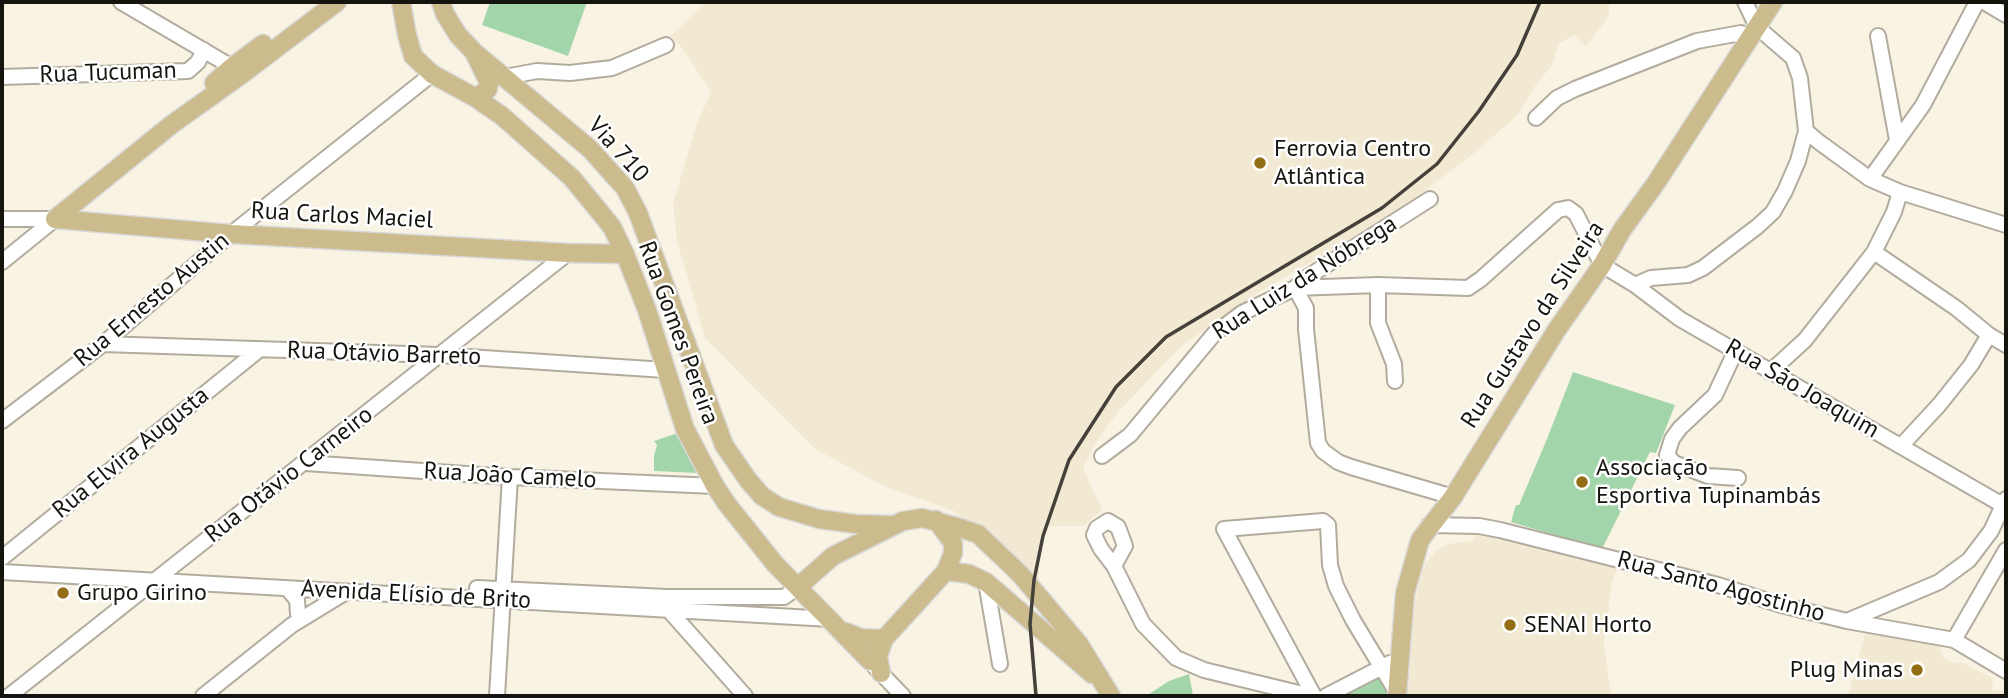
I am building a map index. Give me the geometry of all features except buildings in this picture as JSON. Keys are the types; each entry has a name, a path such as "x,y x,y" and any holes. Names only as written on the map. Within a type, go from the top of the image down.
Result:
{"main road":[{"path":"55,219 320,2"},
{"path":"236,71 337,2"},
{"path":"441,2 445,15 458,35 474,52 489,83 488,89 476,98"},
{"name":"Rua Gustavo da Silveira","path":"1397,694 1405,593 1420,540 1452,497 1556,331 1773,2"},
{"name":"Rua Gomes Pereira","path":"401,3 414,56 432,74 502,116 572,178 612,227 647,310 685,429 715,486 775,564 876,667"},
{"name":"Via 710","path":"474,52 590,149 625,188 638,213 724,445 762,496 779,507 819,519 891,525"},
{"name":"Rua Carlos Maciel","path":"55,219 231,234 625,254"},
{"path":"798,587 833,556 891,525 913,518 936,520 978,534 1020,574 1079,644 1107,690"},
{"path":"876,667 884,639 946,570 953,553 953,543 936,520"},
{"path":"946,570 957,570 986,582 1107,690"},
{"path":"836,625 861,638 884,639"}],"street":[{"path":"121,2 236,71"},
{"path":"1745,2 1753,32"},
{"path":"1870,179 1923,105 1977,2"},
{"path":"1984,2 2006,15"},
{"path":"1536,118 1557,99 1575,89 1697,41 1753,32 1793,58 1800,78 1806,131 1798,162 1773,212 1703,268 1688,275 1651,278 1635,285"},
{"path":"1878,36 1897,140"},
{"path":"505,77 537,71 570,73 612,68 666,45"},
{"name":"Rua Tucuman","path":"2,77 188,71 198,62 204,50"},
{"name":"Rua Ernesto Austin","path":"2,421 103,344 231,234 432,74"},
{"path":"527,74 521,85 527,95"},
{"path":"1806,131 1870,179 1900,192 2006,225"},
{"path":"1770,372 1805,340 1874,252 1894,212 1900,192"},
{"name":"Rua Luiz da Nóbrega","path":"1102,456 1130,435 1214,334 1242,313 1295,288 1306,278 1430,199"},
{"path":"1452,497 1351,467 1338,462 1323,451 1318,443 1306,308 1295,288 1378,285 1468,288 1564,207 1576,214 1602,265"},
{"path":"2,219 55,219"},
{"path":"2,262 55,219"},
{"path":"1874,252 2006,345"},
{"name":"Rua Otávio Carneiro","path":"9,696 568,253"},
{"name":"Rua São Joaquim","path":"1602,265 1635,285 1680,319 2005,504"},
{"path":"1378,285 1378,323 1394,364 1395,381"},
{"path":"1900,446 1963,375 1989,335"},
{"name":"Rua Otávio Barreto","path":"103,344 438,355 665,370"},
{"name":"Rua Elvira Augusta","path":"2,558 260,349"},
{"path":"1736,350 1715,396 1680,428 1672,439 1667,455 1674,463 1708,476 1738,478"},
{"name":"Rua João Camelo","path":"306,463 510,477 715,486"},
{"path":"497,696 510,477"},
{"path":"1847,621 1939,582 1969,560 1991,531 2005,504"},
{"path":"1313,696 1224,529 1323,522 1328,525 1330,565 1335,586 1397,694"},
{"name":"Rua Santo Agostinho","path":"1429,525 1479,526 1500,530 1847,621 1954,640 2006,671"},
{"path":"1954,640 2006,550"},
{"name":"Avenida Elísio de Brito","path":"2,564 337,588 667,602 836,625"},
{"path":"1114,566 1143,624 1176,659 1203,670 1313,696"},
{"name":"Avenida Elísio de Brito","path":"2,572 161,576 287,588 337,588"},
{"path":"986,582 1000,664"},
{"name":"Avenida Elísio de Brito","path":"667,602 784,597 798,587"},
{"path":"287,588 298,600 295,620"},
{"path":"203,696 337,588"},
{"path":"667,602 745,696"},
{"path":"1326,696 1400,658"},
{"name":"Rua Gomes Pereira","path":"876,667 903,696"},
{"path":"1246,680 1250,696"}],"shaded area":[{"path":"705,2 1609,2 1609,16 1586,46 1574,35 1558,44 1552,65 1535,86 1517,116 1467,159 1385,220 1262,290 1181,346 1119,411 1094,445 1083,468 1102,510 1084,526 1048,526 1042,540 1038,579 1023,573 954,511 886,487 815,449 705,338 677,241 673,204 696,126 711,92 683,49 671,36"},
{"name":"SENAI Horto","path":"1484,531 1612,565 1615,569 1618,567 1612,581 1604,643 1611,696 1408,696 1414,607 1423,566 1436,551 1447,544 1473,541 1477,533"},
{"name":"Plug Minas","path":"1866,631 1935,642 1940,646 1944,659 1953,663 1961,662 1992,678 1993,690 2005,691 2006,696 1848,696"}],"green space":[{"path":"490,2 587,2 568,56 482,25"},
{"name":"Associação Esportiva Tupinambás","path":"1573,372 1675,405 1656,453 1650,452 1602,549 1511,522"},
{"path":"681,432 697,473 654,471 657,445 654,441"},
{"path":"1189,674 1193,695 1146,696 1169,681"},
{"path":"1378,677 1391,696 1333,696"}],"railway":[{"path":"1036,696 1030,624 1034,580 1043,536 1069,460 1116,387 1166,337 1382,208 1437,164 1479,111 1517,55 1540,2"}],"place":[{"name":"Ferrovia Centro Atlântica","path":"1260,163"},
{"name":"Associação Esportiva Tupinambás","path":"1582,482"},
{"name":"Grupo Girino","path":"63,593"},
{"name":"SENAI Horto","path":"1510,625"},
{"name":"Plug Minas","path":"1917,670"}]}
